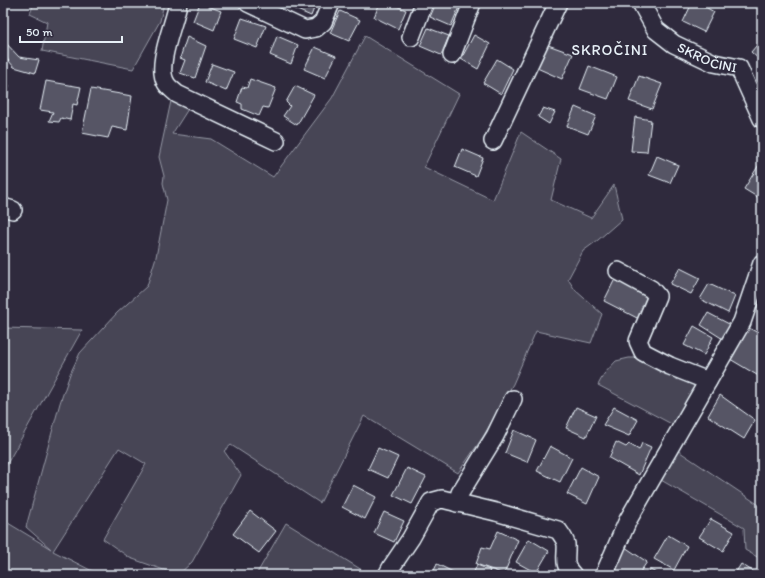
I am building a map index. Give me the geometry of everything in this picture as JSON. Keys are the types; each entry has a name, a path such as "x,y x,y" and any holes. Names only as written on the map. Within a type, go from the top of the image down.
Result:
{"street":[{"path":"178,3 164,56 162,72 166,83 177,94 276,141"},
{"path":"248,3 305,30 316,28 323,22 331,3"},
{"path":"411,37 424,3"},
{"path":"452,55 472,3"},
{"path":"493,140 558,3"},
{"name":"SKROČINI","path":"641,3 656,30 674,44 714,63 739,68 762,119"},
{"path":"604,575 628,520 742,322 762,263"},
{"path":"618,271 651,289 657,296 638,341 643,352 670,366 708,381"},
{"path":"457,503 460,493 495,436 512,399"},
{"path":"387,575 412,538 431,502 442,500 558,530 566,543 565,573"}],"shaded area":[{"path":"34,3 164,3 160,21 133,69 42,51 47,22 30,14"},
{"path":"365,36 459,94 424,167 493,200 521,132 561,159 551,200 591,218 614,185 622,219 583,251 568,279 575,290 602,314 591,343 536,331 513,384 483,437 458,473 364,416 320,503 231,445 224,451 241,475 192,562 178,575 130,558 103,539 146,464 119,448 53,551 100,575 3,575 3,520 51,549 26,527 60,403 70,374 80,353 117,313 147,286 156,257 167,200 163,183 164,176 159,157 171,101 188,109 172,134 211,139 273,177 332,98"},
{"path":"3,328 82,330 3,471"},
{"path":"629,358 649,358 705,388 681,429 598,385 604,374 616,361"},
{"path":"671,446 762,507 762,559 745,550 744,528 654,476"},
{"path":"286,523 370,575 256,575"}],"building":[{"path":"200,3 221,11 214,30 193,21"},
{"path":"291,3 316,3 311,16 290,7"},
{"path":"380,3 389,3 406,10 398,29 374,17"},
{"path":"436,3 448,3 459,7 451,26 430,17"},
{"path":"660,3 675,3 673,7"},
{"path":"692,3 699,3 714,12 704,32 683,22"},
{"path":"340,11 360,20 349,41 330,33"},
{"path":"242,18 266,26 257,48 234,39"},
{"path":"428,28 449,36 441,55 420,46"},
{"path":"474,35 490,44 478,69 461,59"},
{"path":"277,36 298,45 291,64 270,55"},
{"path":"187,37 206,46 195,78 180,73 185,60 180,58"},
{"path":"762,39 762,62 751,52"},
{"path":"4,41 19,57 39,60 35,73 14,67 3,54"},
{"path":"548,45 573,54 562,79 537,68"},
{"path":"315,47 336,56 325,78 304,69"},
{"path":"497,59 513,69 501,94 483,83"},
{"path":"212,64 234,72 226,91 205,82"},
{"path":"589,66 617,77 608,99 580,89"},
{"path":"639,76 662,84 652,109 629,101"},
{"path":"250,79 276,88 268,108 263,107 259,116 242,109 242,104 237,102 242,87 247,88"},
{"path":"46,81 81,87 77,105 73,104 70,120 61,118 59,122 49,121 53,112 40,110"},
{"path":"3,83 9,85 6,108 3,107"},
{"path":"295,86 314,95 297,125 283,116 290,106 286,102"},
{"path":"91,89 132,96 127,130 112,127 108,138 82,133"},
{"path":"575,107 596,116 588,134 567,126"},
{"path":"543,108 555,112 549,124 538,117"},
{"path":"635,117 651,120 647,152 631,151"},
{"path":"462,149 483,158 476,176 455,167"},
{"path":"657,156 678,165 670,183 649,175"},
{"path":"760,163 762,164 762,200 744,189"},
{"path":"680,268 700,278 691,294 670,284"},
{"path":"616,277 649,295 639,319 604,301"},
{"path":"709,284 735,296 728,313 700,299"},
{"path":"708,313 731,325 723,339 701,325"},
{"path":"694,326 713,337 704,355 684,345"},
{"path":"749,328 762,335 762,378 730,359"},
{"path":"720,395 755,420 744,439 708,416"},
{"path":"576,407 596,416 586,437 566,428"},
{"path":"614,407 638,420 629,436 603,425"},
{"path":"514,430 536,440 527,462 505,453"},
{"path":"616,442 626,447 629,444 639,450 642,443 651,447 639,475 609,458"},
{"path":"550,446 572,458 560,482 537,471"},
{"path":"378,448 398,457 388,478 368,469"},
{"path":"581,467 599,477 587,504 567,494"},
{"path":"407,468 426,477 412,504 393,495"},
{"path":"353,485 376,497 365,519 342,507"},
{"path":"250,511 276,531 259,553 233,534"},
{"path":"384,512 404,521 394,542 374,533"},
{"path":"711,519 734,532 723,551 699,537"},
{"path":"498,531 518,540 504,574 476,564 482,547 490,549"},
{"path":"668,535 687,546 674,570 654,559"},
{"path":"529,539 549,551 536,573 516,562"},
{"path":"625,547 647,562 638,575 612,575"},
{"path":"437,564 457,574 457,575 432,575"},
{"path":"741,564 759,575 734,575"},
{"path":"477,565 490,570 488,575 473,574"},
{"path":"650,570 661,575 647,575"}],"district":[{"name":"SKROČINI","path":"610,50"}]}
